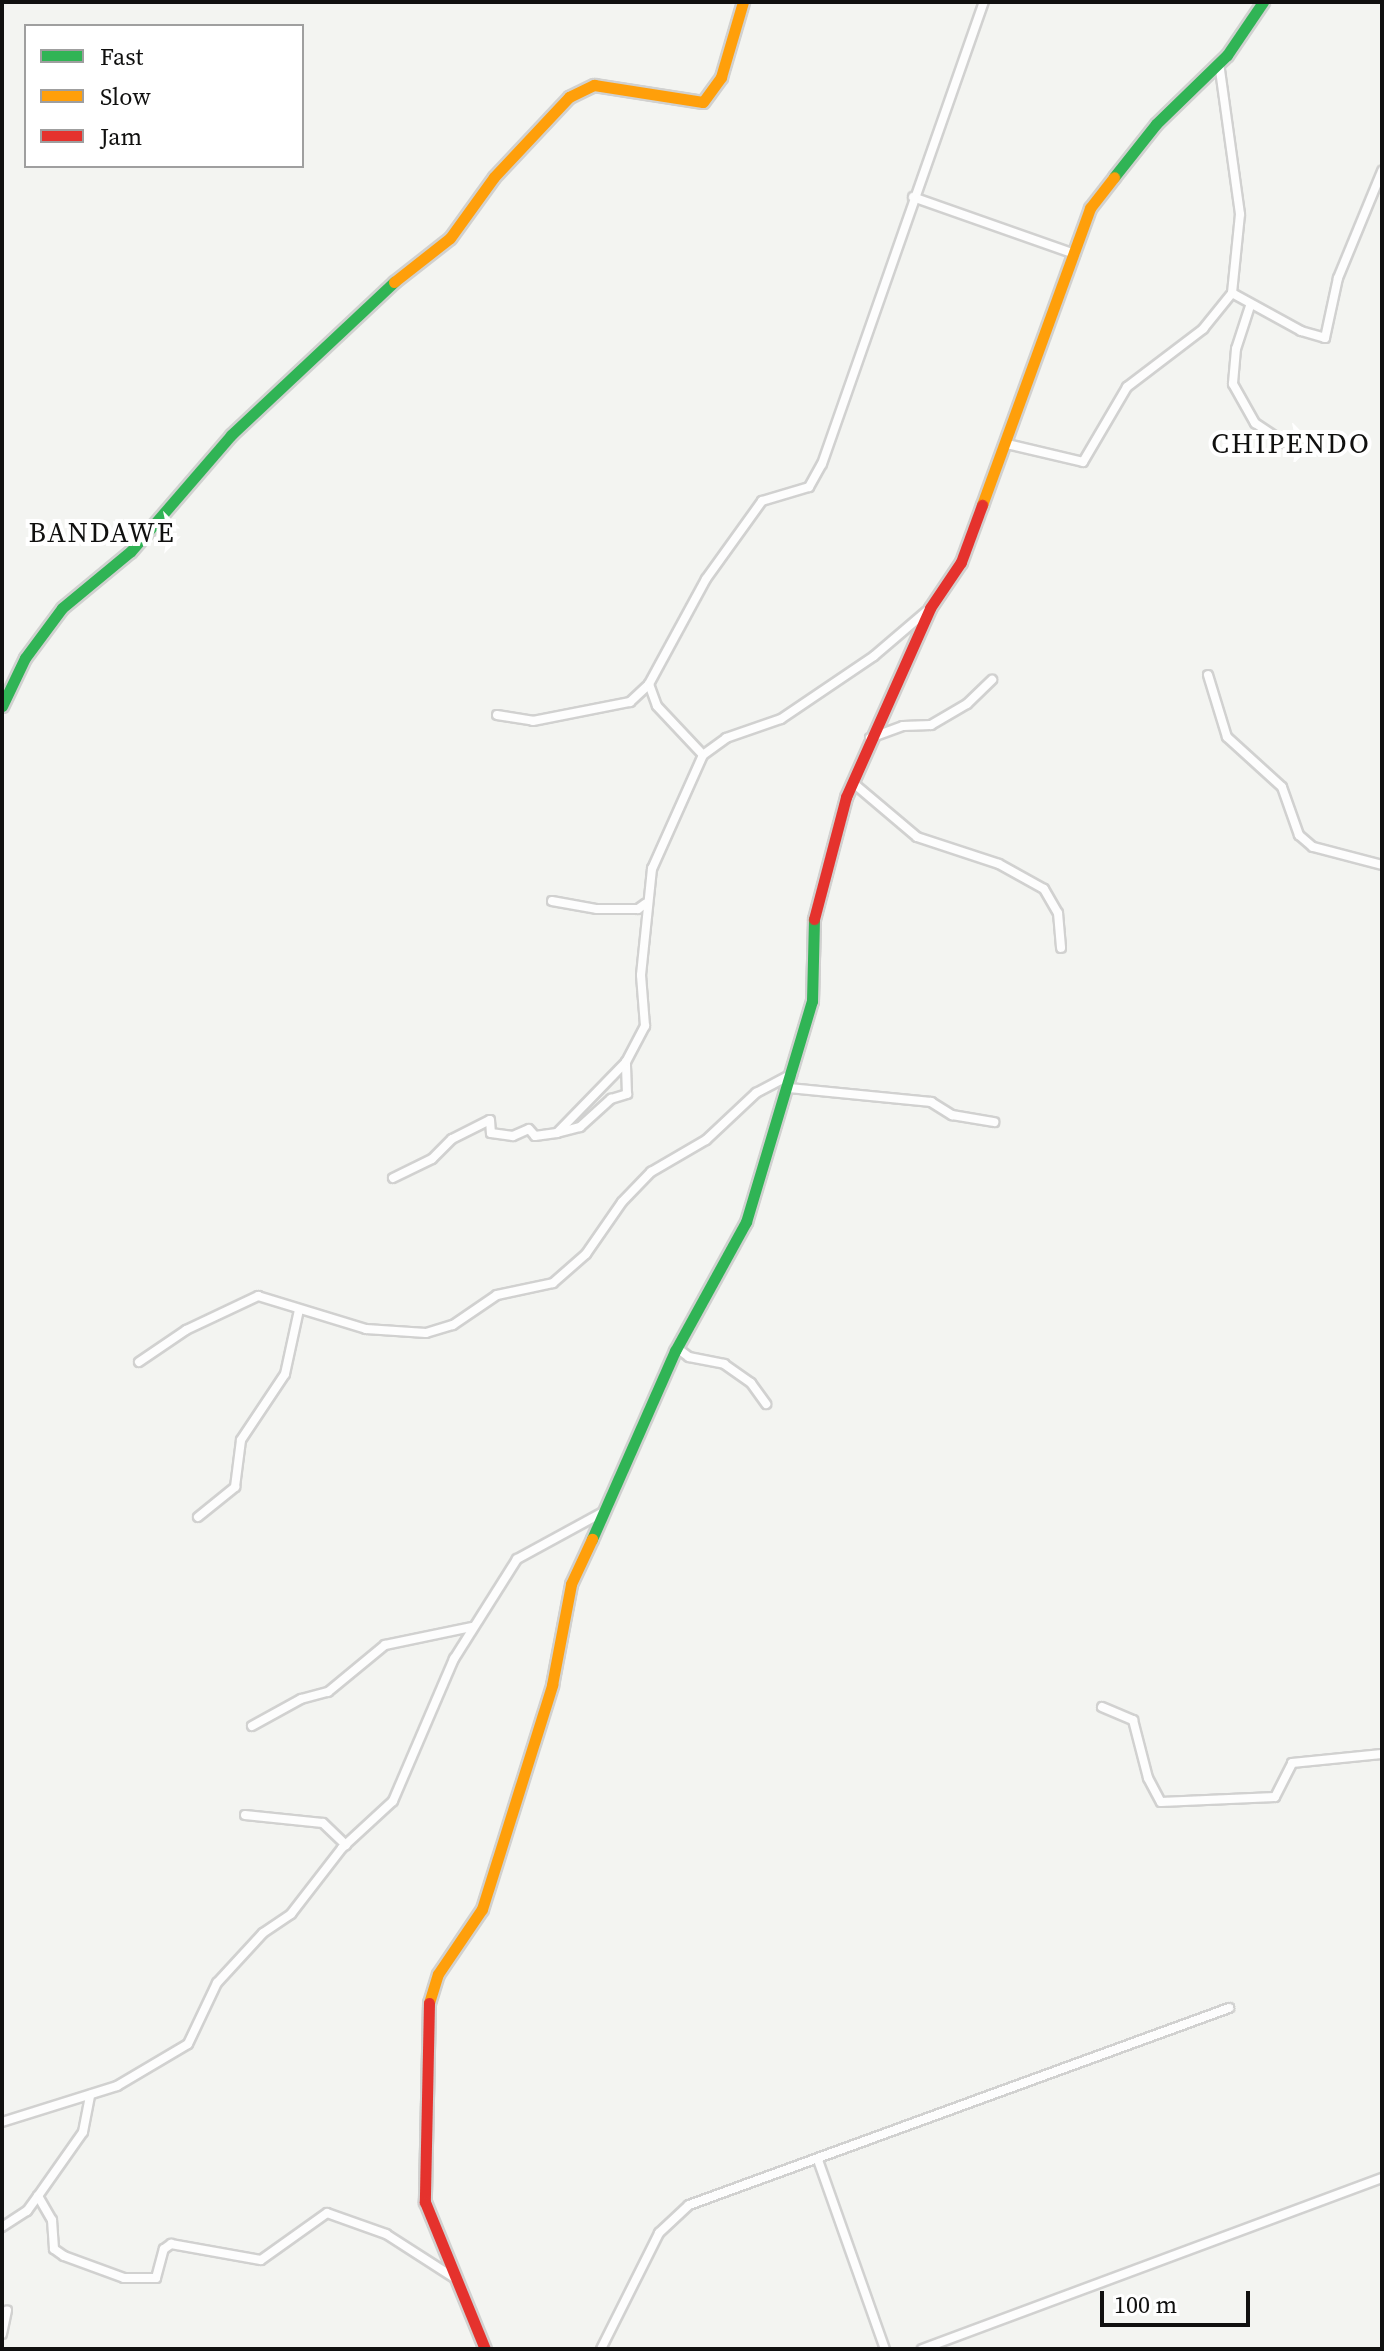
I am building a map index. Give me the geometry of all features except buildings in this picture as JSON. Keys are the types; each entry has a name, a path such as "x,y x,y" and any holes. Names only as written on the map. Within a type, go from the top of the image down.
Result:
{"street":[{"path":"2,706 25,658 62,608 131,551 231,435 404,273 450,238 494,177 569,97 594,85 703,102 721,77 743,2"},
{"path":"497,715 533,721 630,702 649,684 706,579 762,501 809,487 822,464 913,197 984,2"},
{"path":"485,2349 430,2220 423,2183 427,2005 438,1974 482,1909 552,1685 563,1608 677,1348 746,1222 789,1088 813,990 818,898 852,782 869,738 930,608 961,562 1007,444 1090,208 1156,124 1219,62 1263,2"},
{"path":"1007,444 1083,462 1127,387 1203,329 1232,293 1239,192 1219,89 1219,62"},
{"path":"1232,293 1250,306 1325,338 1338,278 1382,171"},
{"path":"913,197 1075,254"},
{"path":"1250,306 1236,349 1233,384 1255,423 1294,449"},
{"path":"557,1133 626,1062 645,1026 641,975 646,903 660,848 703,755 726,738 781,719 842,673 874,656 930,608"},
{"path":"1208,675 1227,737 1282,787 1299,835 1313,847 1382,865"},
{"path":"869,738 903,726 931,725 967,704 992,680"},
{"path":"649,684 657,706 703,755"},
{"path":"852,782 917,837 999,864 1044,889 1058,913 1061,948"},
{"path":"552,901 597,909 638,909 646,903"},
{"path":"393,1178 432,1159 452,1139 490,1120 491,1133 513,1136 529,1129 535,1136 580,1127 611,1099 627,1094 626,1062"},
{"path":"139,1362 186,1330 249,1298 267,1296 299,1310 366,1329 426,1333 453,1325 497,1295 553,1283 586,1254 622,1202 651,1172 706,1140 763,1088 793,1073"},
{"path":"789,1088 931,1102 952,1115 994,1122"},
{"path":"198,1517 235,1487 241,1440 285,1374 299,1310"},
{"path":"677,1348 689,1357 731,1369 766,1404"},
{"path":"2,2122 90,2095 136,2076 188,2044 217,1983 263,1933 291,1914 346,1845 393,1801 472,1627 525,1552 606,1511"},
{"path":"252,1726 301,1699 328,1692 385,1645 472,1627"},
{"path":"1102,1707 1133,1720 1148,1778 1161,1802 1275,1797 1292,1763 1382,1754"},
{"path":"245,1815 323,1823 346,1845"},
{"path":"601,2349 641,2263 669,2219 689,2205 1229,2008"},
{"path":"2,2227 27,2211 83,2132 90,2095"},
{"path":"818,2160 885,2349"},
{"path":"922,2349 1382,2178"},
{"path":"38,2196 52,2220 54,2249 124,2278 156,2278 164,2249 171,2244 261,2260 327,2213 386,2234 456,2279"},
{"path":"2,2334 7,2311"}],"traffic: fast":[{"path":"1114,177 1156,124 1227,55 1263,2"},
{"path":"2,706 25,658 62,608 131,551 231,435 394,282"},
{"path":"592,1539 675,1351 746,1222 812,1001 814,919"}],"traffic: slow":[{"path":"394,282 450,238 494,177 569,97 594,85 703,102 721,77 743,2"},
{"path":"982,505 1090,208 1114,177"},
{"path":"429,2003 438,1974 482,1909 552,1685 571,1584 592,1539"}],"traffic: jam":[{"path":"814,919 846,797 930,608 961,562 982,505"},
{"path":"429,2003 425,2202 485,2349"}],"district":[{"name":"CHIPENDO","path":"1291,443"},
{"name":"BANDAWE","path":"102,532"}]}
